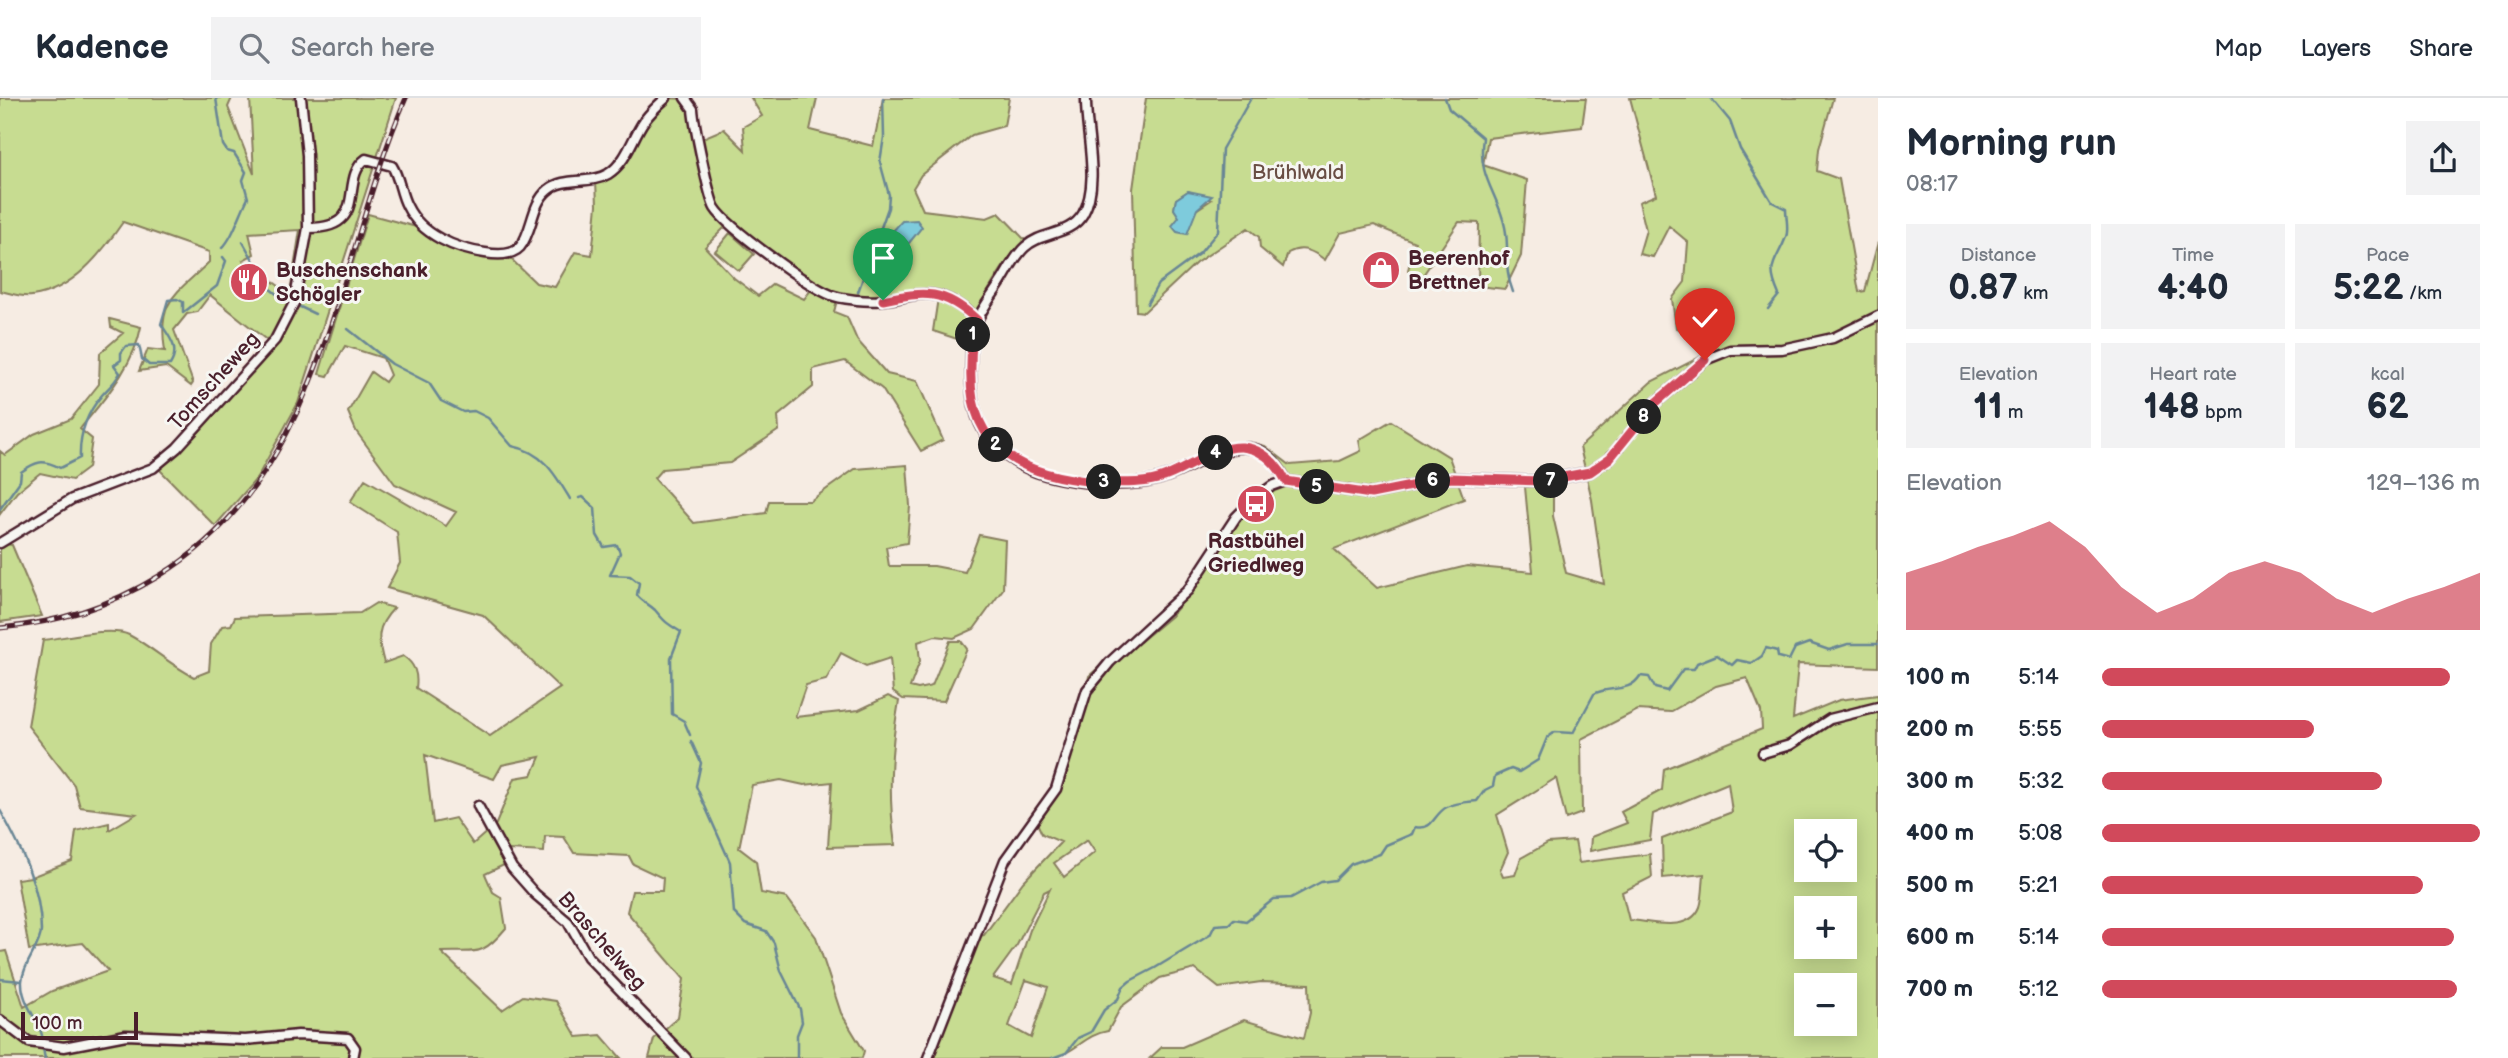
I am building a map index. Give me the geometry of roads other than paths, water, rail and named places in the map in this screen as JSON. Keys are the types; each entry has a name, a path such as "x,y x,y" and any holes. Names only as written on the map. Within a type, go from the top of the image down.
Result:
{"street":[{"name":"Tomscheweg","path":"0,543 72,499 153,468 177,448 275,340 294,303 308,228 307,155 301,98"},
{"path":"308,228 329,227 343,217 351,203 357,169 366,159 373,159 392,166 400,181 407,208 439,238 463,250 491,254 514,253 522,246 542,197 548,190 555,185 596,180 610,173 623,159 643,122 666,98"},
{"path":"685,98 692,109 716,211 766,253 832,296 859,301 937,294 957,303 977,320"},
{"path":"1086,98 1092,159 1089,198 1084,213 1072,227 1025,246 977,320 971,354 970,394 973,408 999,448 1024,466 1066,480 1158,479 1227,449 1243,447 1262,452 1282,471 1286,481"},
{"path":"928,1058 1005,860 1056,789 1087,690 1110,662 1188,590 1244,508 1272,485 1286,481 1371,494 1451,478 1542,481 1590,472 1610,458 1653,405 1705,360 1730,350 1782,349 1833,338 1878,316"},
{"path":"1763,754 1790,745 1830,719 1878,707"},
{"name":"Braschelweg","path":"478,806 512,868 535,894 568,922 588,957 686,1058"},
{"path":"0,1020 29,1042 64,1046 126,1035 245,1041 298,1035 336,1035 348,1038 355,1048 352,1058"}],"water":[{"path":"1188,191 1212,196 1197,209 1187,234 1177,232 1172,226 1179,217 1174,209 1176,199"},
{"path":"917,220 922,227 909,243 883,250 881,244 902,221"}],"waterway":[{"path":"216,98 223,145 227,151 234,153 246,172 243,180 248,198 233,232 222,248"},
{"path":"858,292 888,208 889,195 880,162 884,137 883,98"},
{"path":"1147,304 1158,284 1200,253 1218,231 1222,149 1251,98"},
{"path":"1445,98 1449,109 1483,138 1483,164 1505,227 1508,275 1513,292"},
{"path":"1711,98 1730,121 1740,149 1772,202 1786,209 1787,234 1772,270 1779,295 1768,309"},
{"path":"243,242 269,288 284,300"},
{"path":"0,509 26,468 44,462 60,468 80,458 82,433 88,417 96,402 120,373 114,365 121,360 121,353 126,346 139,345 142,359 149,365 170,365 174,349 161,324 168,300 177,299 183,302 183,313 217,286 226,261 223,257"},
{"path":"296,305 315,314"},
{"path":"348,329 392,364 429,383 441,401 463,412 474,411 488,418 512,446 532,453 547,465 570,499"},
{"path":"579,498 583,497 595,508 597,535 604,547 617,545 620,553 610,575 630,576 639,583 637,595 681,632 671,658 672,714 684,721 690,735"},
{"path":"1052,1058 1066,1053 1078,1038 1091,1032 1104,1010 1118,999 1123,987 1130,981 1210,935 1215,925 1229,924 1234,919 1246,921 1274,899 1291,898 1321,882 1335,880 1351,864 1380,854 1386,845 1412,834 1415,827 1426,827 1447,807 1477,801 1485,790 1493,786 1495,776 1511,769 1519,772 1538,760 1547,738 1555,732 1573,733 1594,694 1625,687 1640,676 1649,677 1655,688 1667,691 1683,669 1694,669 1697,663 1717,655 1732,665 1737,660 1752,663 1762,656 1766,648 1777,651 1778,657 1789,660 1795,648 1809,643 1829,650 1848,644 1878,644"},
{"path":"691,741 701,763 696,786 730,862 734,913 745,924 766,931 774,943 781,971 800,1009 802,1022 797,1035 797,1058"},
{"path":"0,810 22,853 38,899 40,937 25,968 22,988 41,1032 45,1058"},
{"path":"0,979 21,981"}],"railway":[{"path":"0,628 62,617 102,604 140,587 159,576 215,533 258,482 292,423 318,360 382,161 406,98"}],"place":[{"name":"Beerenhof Brettner","path":"1381,270"},
{"name":"Buschenschank Schögler","path":"249,282"},
{"name":"Rastbühel Griedlweg","path":"1256,504"}],"park label":[{"name":"Brühlwald","path":"1298,172"}]}
